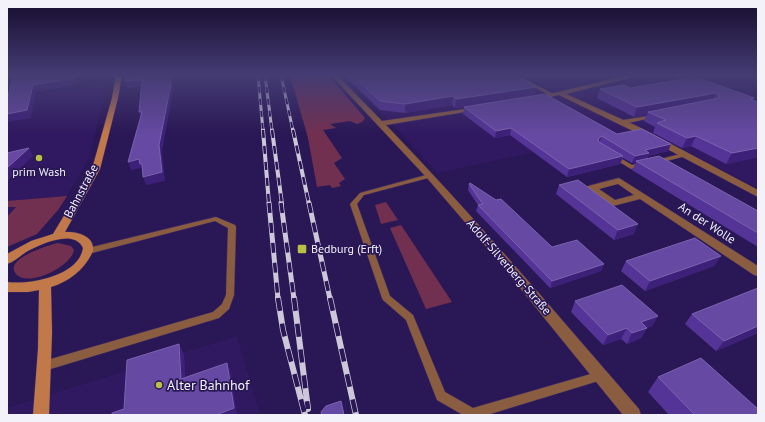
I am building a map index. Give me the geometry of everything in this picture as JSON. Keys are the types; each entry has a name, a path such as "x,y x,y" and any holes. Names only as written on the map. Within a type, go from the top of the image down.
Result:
{"street":[{"name":"Bahnstraße","path":"57,236 96,169 116,95"},
{"name":"Adolf-Silverberg-Straße","path":"352,95 430,176 498,253 633,415"},
{"path":"529,99 552,95"},
{"path":"563,95 623,122 758,194"},
{"path":"380,124 482,107"},
{"name":"An der Wolle","path":"642,196 758,272"},
{"path":"7,260 25,247 40,240 57,236 72,236 81,238 87,243 88,251 81,262 60,277 44,284 24,288 7,287"},
{"path":"41,415 46,304 44,284"}],"lane":[{"path":"623,122 660,115"},
{"path":"612,155 631,167 684,155"},
{"path":"430,176 362,194 353,204 386,298 410,318 441,396 472,414 601,376"},
{"path":"44,366 216,315 226,306 230,295 232,227 216,220 88,251"}],"shaded area":[{"path":"34,95 105,95 89,158 67,196 32,199 7,231 7,99"},
{"path":"296,95 345,95 365,118 362,122 357,124 350,121 330,124 336,128 323,130 342,158 334,163 345,179 339,183 341,186 332,188 330,185 317,187 308,138"},
{"path":"361,95 758,95 758,188 643,129 438,173 394,126"},
{"path":"67,196 58,210 37,234 7,247 7,217 16,207 7,207 7,201"},
{"path":"386,202 398,220 381,224 375,205"},
{"path":"401,225 452,302 426,309 390,228"},
{"path":"58,243 71,246 74,250 65,263 57,269 48,274 30,279 22,278 16,274 14,268 16,263 21,258 37,250"},
{"path":"237,336 260,415 7,415 7,408"}],"building":[{"path":"9,95 31,95 27,110 7,114"},
{"path":"141,95 169,95 159,145 162,172 143,177 142,164 140,164 139,159 128,162 142,112 139,112"},
{"path":"373,95 485,95 456,99 453,96 405,104 380,101"},
{"path":"546,95 617,134 642,129 671,144 645,150 649,153 635,156 602,136 598,139 599,142 623,156 569,169 511,128 496,131 464,107"},
{"path":"612,95 706,95 637,107"},
{"path":"719,95 745,95 754,98 750,99 758,102 758,148 732,153 696,136 687,138 657,123 666,120 648,112 719,98"},
{"path":"29,148 7,168 7,153"},
{"path":"659,156 758,211 758,233 636,161"},
{"path":"578,180 638,224 618,230 559,185"},
{"path":"470,183 496,200 501,199 552,247 577,240 604,264 552,281 478,205 483,204 469,184"},
{"path":"695,238 721,256 650,281 626,261"},
{"path":"622,285 658,316 641,322 647,328 632,333 627,328 608,335 575,301"},
{"path":"758,288 758,326 724,341 692,314"},
{"name":"Alter Bahnhof","path":"179,344 181,379 227,363 234,408 216,415 112,415 112,413 124,409 127,360"},
{"path":"701,358 758,409 758,415 695,415 658,377"},
{"path":"341,401 344,415 322,415 321,412 326,406"}],"railway":[{"path":"260,95 263,131"},
{"path":"267,95 272,131"},
{"path":"285,95 293,131"},
{"path":"263,130 269,204"},
{"path":"272,130 282,204"},
{"path":"293,130 309,204"},
{"path":"269,203 278,299"},
{"path":"281,203 294,299"},
{"path":"309,203 330,299"},
{"path":"278,298 283,330 305,415"},
{"path":"294,298 308,409"},
{"path":"330,298 356,415"}],"place":[{"name":"prim Wash","path":"39,158"},
{"name":"Bedburg (Erft)","path":"302,249"},
{"name":"Alter Bahnhof","path":"159,385"}]}
